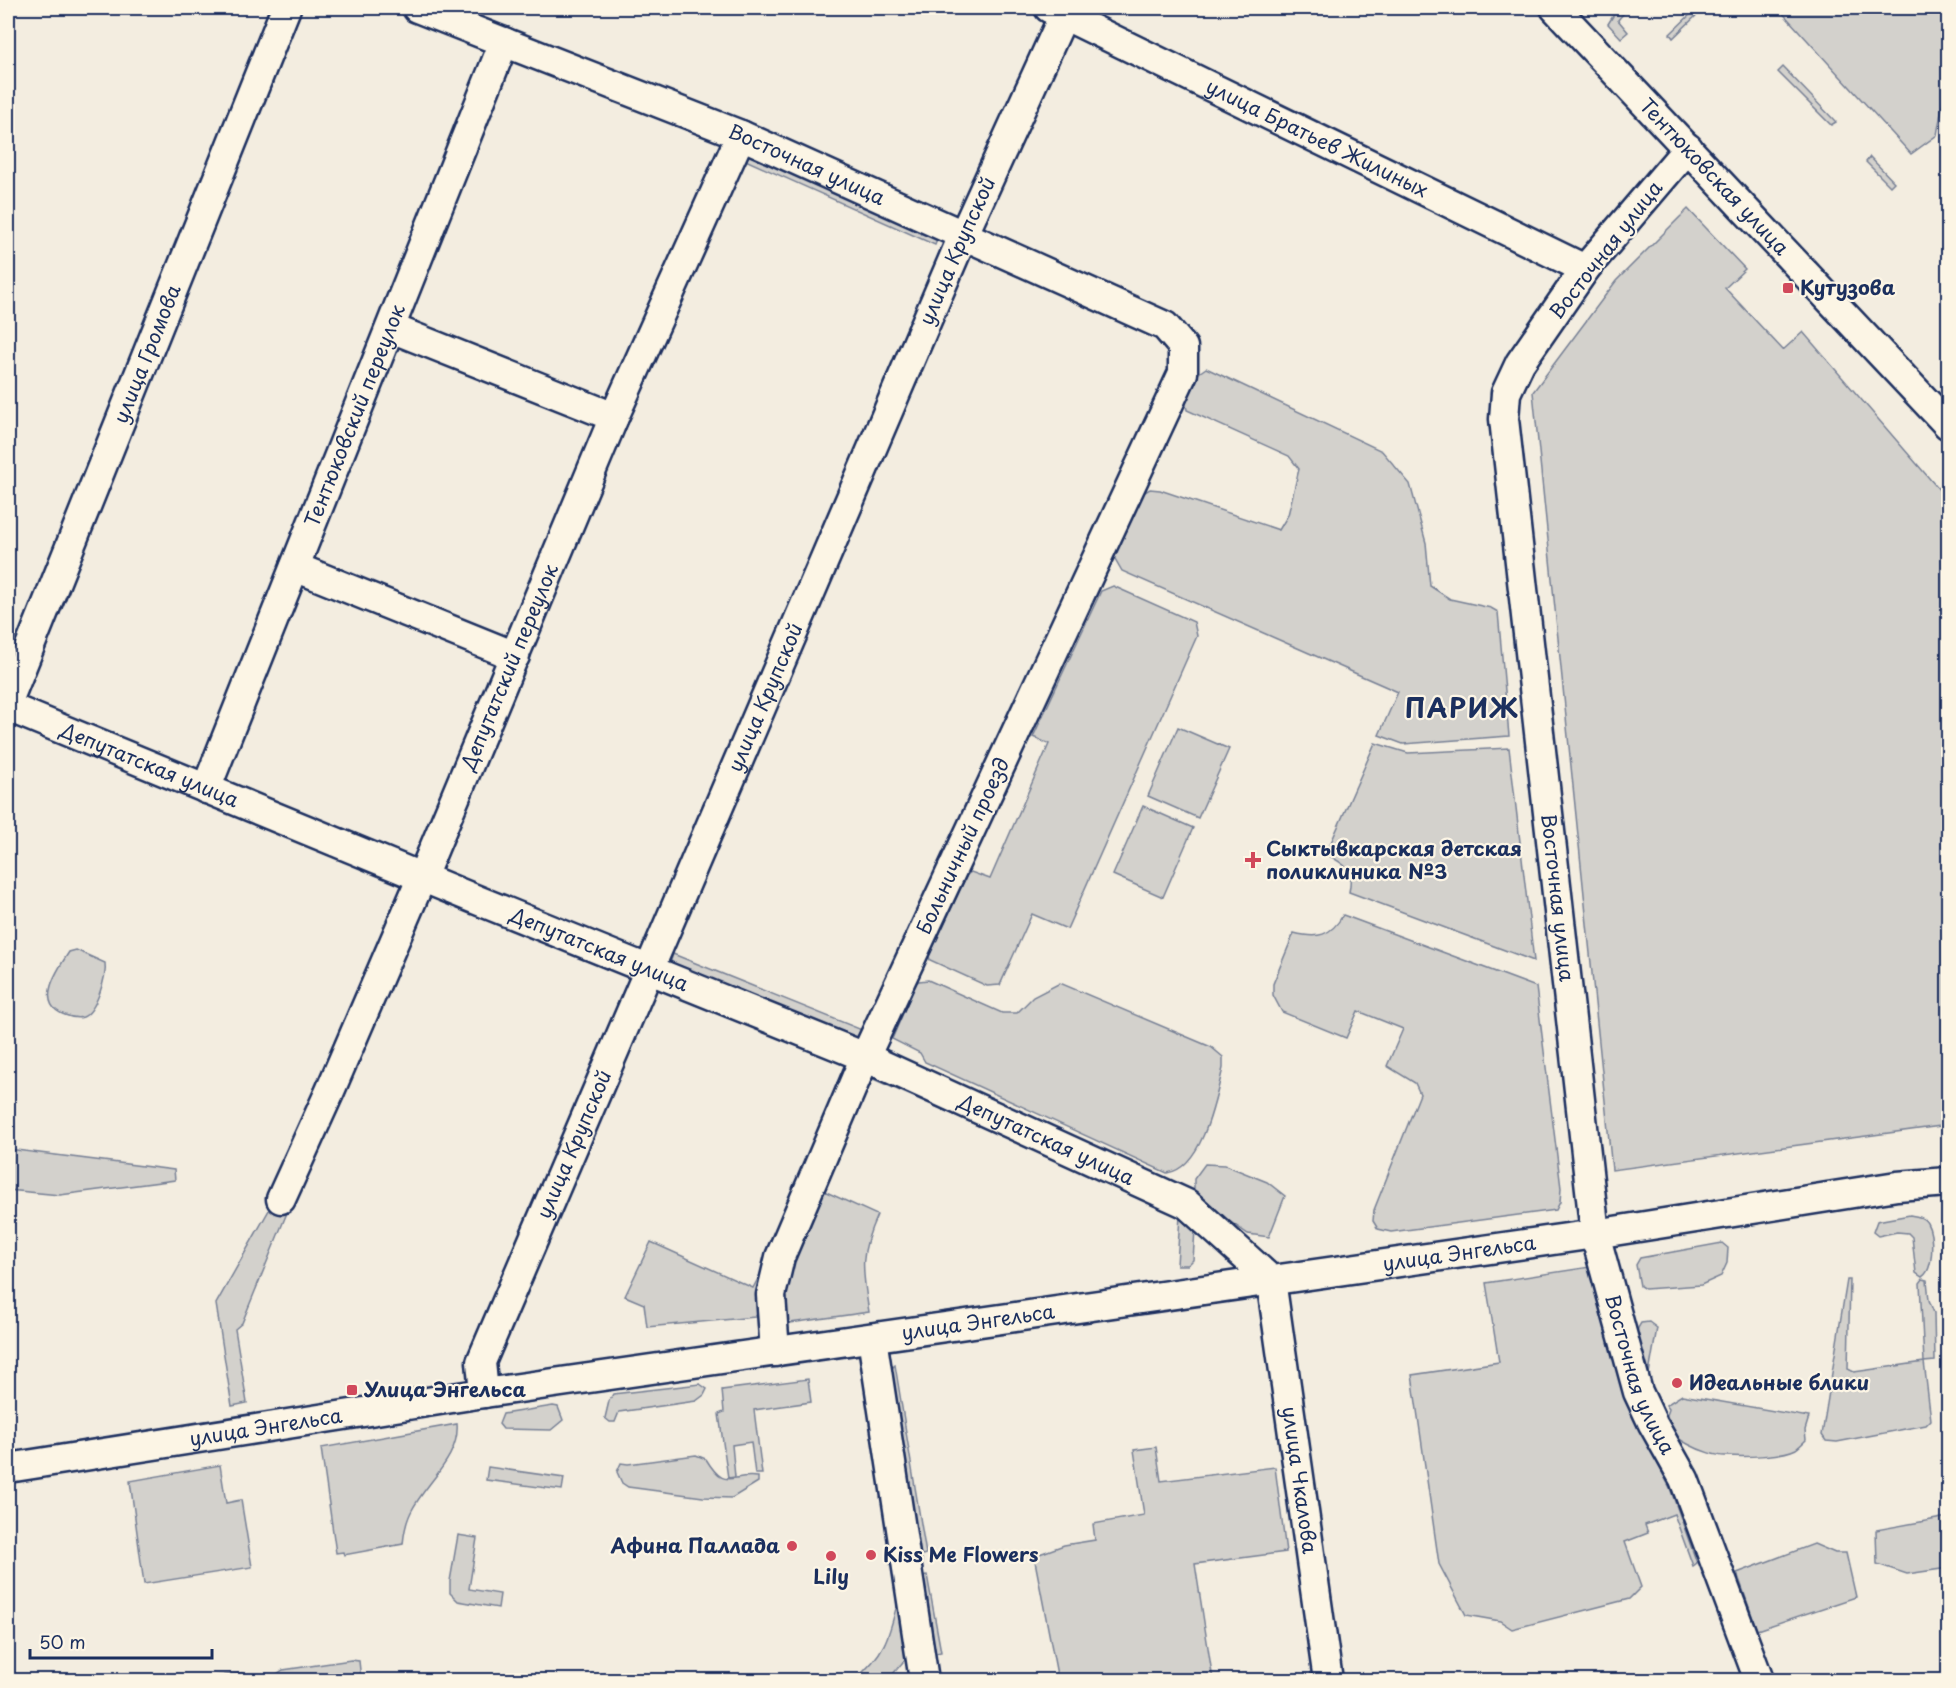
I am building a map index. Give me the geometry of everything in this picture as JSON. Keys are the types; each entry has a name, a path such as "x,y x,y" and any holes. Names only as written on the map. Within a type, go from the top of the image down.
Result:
{"street":[{"name":"улица Громова","path":"8,701 286,8"},
{"name":"Восточная улица","path":"417,8 741,135 1165,326 1183,347"},
{"name":"Тентюковская улица","path":"1555,8 1948,425"},
{"name":"улица Крупской","path":"484,1393 481,1362 1060,10"},
{"name":"улица Братьев Жилиных","path":"1060,10 1585,268"},
{"name":"Тентюковский переулок","path":"206,789 504,42"},
{"name":"Депутатский переулок","path":"281,1199 422,877 614,417 741,135"},
{"name":"Восточная улица","path":"1688,148 1585,268 1520,363 1506,393 1504,419 1595,1234 1638,1392 1684,1479 1759,1680"},
{"path":"391,328 614,417"},
{"name":"Больничный проезд","path":"775,1352 771,1295 778,1264 865,1057 1183,373 1183,347"},
{"path":"295,567 515,656"},
{"name":"Депутатская улица","path":"8,707 865,1057 1187,1204 1271,1280"},
{"name":"улица Энгельса","path":"8,1468 484,1393 1595,1234 1898,1186 1948,1182"},
{"name":"улица Чкалова","path":"1271,1280 1328,1680"},
{"path":"872,1338 924,1680"}],"shaded area":[{"path":"1618,8 1628,8 1618,20 1628,32 1621,38 1608,24"},
{"path":"1697,8 1704,8 1673,38 1670,34"},
{"path":"1778,8 1948,8 1948,74 1937,135 1911,154"},
{"path":"1783,67 1836,122 1831,125 1778,72"},
{"path":"742,150 935,234 937,240 935,245 741,158"},
{"path":"1870,157 1894,182 1890,186 1866,162"},
{"path":"1688,209 1745,269 1725,288 1783,350 1803,332 1948,500 1948,1125 1612,1170 1533,392 1616,281"},
{"path":"1206,368 1382,451 1410,484 1426,543 1430,586 1450,599 1491,608 1498,612 1509,736 1403,744 1379,735 1398,692 1122,571 1114,557 1115,551 1143,493 1150,489 1160,490 1279,530 1288,515 1299,469 1289,456 1187,410 1185,401 1199,373"},
{"path":"1113,586 1194,622 1197,636 1067,929 1032,914 1000,985 987,986 930,960 929,956 967,875 971,872 990,879 1049,744 1033,737 1101,591"},
{"path":"1178,727 1229,749 1198,818 1148,796"},
{"path":"1375,743 1408,753 1509,748 1534,961 1349,892 1350,878 1346,868 1326,854"},
{"path":"1143,806 1193,828 1163,897 1113,875"},
{"path":"1343,915 1536,987 1561,1188 1560,1202 1556,1210 1391,1232 1378,1229 1373,1221 1374,1210 1420,1094 1415,1083 1387,1066 1403,1029 1358,1011 1346,1038 1282,1012 1273,995 1273,984 1294,933 1310,936 1329,932"},
{"path":"76,950 105,963 105,969 102,984 92,1008 83,1017 74,1018 56,1010 49,995 59,968 69,952"},
{"path":"673,954 862,1030 856,1038 853,1038 671,964"},
{"path":"928,980 1002,1013 1017,1013 1033,997 1060,983 1211,1047 1223,1057 1223,1068 1206,1130 1190,1159 1179,1168 1167,1173 925,1062 920,1053 892,1039 916,983"},
{"path":"872,1075 1045,1155 871,1078"},
{"path":"8,1149 174,1170 175,1180 60,1195 8,1190"},
{"path":"1205,1164 1225,1165 1267,1182 1285,1196 1269,1237 1248,1234 1215,1211 1194,1192 1194,1179"},
{"path":"824,1191 877,1215 867,1241 864,1262 869,1312 786,1322 785,1289 796,1252"},
{"path":"268,1199 289,1208 242,1323 235,1329 247,1403 232,1406 216,1304 269,1210"},
{"path":"1180,1215 1195,1229 1193,1260 1188,1265 1177,1265"},
{"path":"1910,1215 1926,1221 1931,1236 1931,1260 1922,1277 1916,1273 1912,1237 1908,1233 1897,1232 1878,1236 1873,1232 1877,1221"},
{"path":"651,1242 753,1288 761,1273 758,1313 755,1317 647,1327 644,1304 625,1296"},
{"path":"1722,1243 1728,1248 1727,1263 1721,1276 1701,1285 1645,1289 1640,1286 1636,1265 1640,1258"},
{"path":"1590,1267 1636,1421 1670,1488 1697,1563 1693,1566 1674,1514 1645,1525 1648,1533 1625,1542 1641,1587 1629,1599 1512,1629 1500,1621 1466,1615 1439,1564 1412,1375 1499,1362 1486,1283"},
{"path":"1923,1279 1927,1280 1929,1300 1934,1313 1935,1361 1924,1362 1920,1283"},
{"path":"1847,1280 1850,1280 1848,1369 1854,1372 1924,1362 1931,1420 1926,1425 1837,1442 1826,1441 1822,1435"},
{"path":"1649,1322 1657,1328 1647,1385 1636,1337 1641,1323"},
{"path":"895,1365 926,1554 918,1556 889,1371"},
{"path":"808,1379 811,1402 754,1410 762,1474 755,1474 751,1442 732,1445 735,1477 728,1478 719,1414 724,1412 722,1390"},
{"path":"700,1384 707,1389 704,1395 696,1401 619,1412 615,1422 610,1422 605,1418 613,1394"},
{"path":"1682,1395 1809,1417 1805,1430 1806,1440 1789,1452 1771,1455 1733,1456 1709,1453 1680,1439 1667,1425 1666,1418 1669,1409 1666,1405"},
{"path":"558,1407 563,1420 551,1430 503,1429 499,1424 503,1414"},
{"path":"457,1424 453,1448 411,1512 403,1544 344,1555 343,1552 336,1553 321,1448"},
{"path":"1156,1447 1161,1481 1275,1467 1286,1552 1195,1564 1213,1680 1058,1680 1034,1556 1064,1545 1095,1540 1093,1524 1144,1515 1134,1450"},
{"path":"696,1455 706,1459 718,1475 724,1478 758,1477 758,1482 732,1498 703,1497 628,1487 622,1483 617,1472 621,1463"},
{"path":"220,1465 226,1503 241,1500 252,1567 144,1584 130,1481"},
{"path":"488,1467 564,1478 562,1490 486,1480"},
{"path":"1948,1517 1948,1568 1907,1574 1877,1564 1876,1530"},
{"path":"458,1535 477,1538 469,1589 500,1594 498,1608 458,1601 450,1593"},
{"path":"1814,1544 1835,1553 1846,1553 1856,1597 1757,1630 1737,1573"},
{"path":"927,1575 941,1652 932,1654 919,1576"},
{"path":"900,1592 912,1651 888,1680 854,1680 881,1650 890,1630"},
{"path":"351,1660 359,1661 361,1680 268,1680 283,1670"},
{"path":"242,1673 236,1680 192,1680"}],"place":[{"name":"Кутузова","path":"1788,288"},
{"name":"Сыктывкарская детская поликлиника №3","path":"1253,860"},
{"name":"Идеальные блики","path":"1677,1383"},
{"name":"Улица Энгельса","path":"352,1390"},
{"name":"Афина Паллада","path":"792,1546"},
{"name":"Kiss Me Flowers","path":"871,1555"},
{"name":"Lily","path":"831,1556"}],"district":[{"name":"ПАРИЖ","path":"1462,709"}]}
